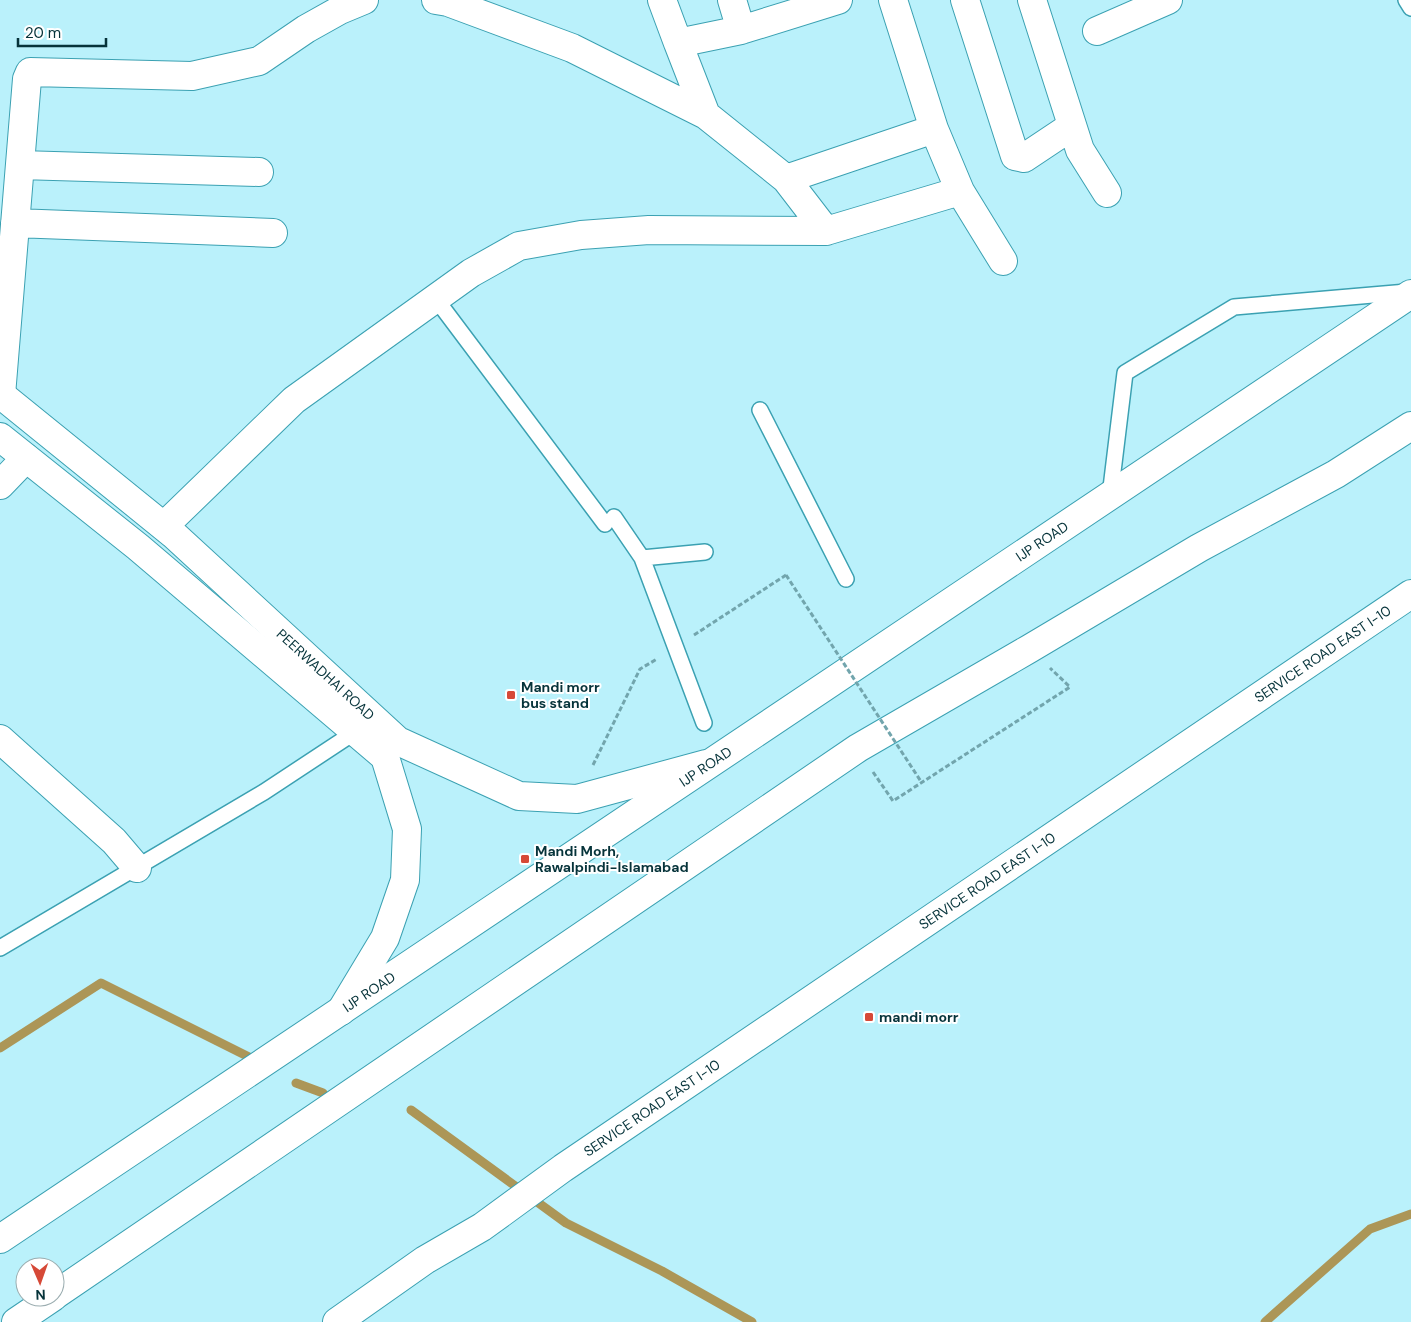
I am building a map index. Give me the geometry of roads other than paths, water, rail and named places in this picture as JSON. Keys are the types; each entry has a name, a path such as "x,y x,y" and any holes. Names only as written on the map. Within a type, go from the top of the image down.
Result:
{"main road":[{"path":"1,394 27,79 30,72 192,76 259,61 306,29 340,10 364,0"},
{"path":"436,0 448,2 572,48 706,115 786,179 826,231"},
{"path":"662,0 706,115"},
{"path":"732,0 740,30"},
{"path":"893,0 934,129 960,191 1003,261"},
{"path":"965,0 1015,156 1024,158 1072,126"},
{"path":"1032,0 1080,150 1107,193"},
{"path":"1097,31 1168,0"},
{"path":"678,43 740,30 824,2"},
{"path":"786,179 934,129"},
{"path":"20,165 259,172"},
{"path":"164,526 294,400 471,273 519,246 572,237 649,230 826,231 960,191"},
{"path":"15,223 273,233"},
{"name":"IJP ROAD","path":"0,1239 1411,293"},
{"name":"PEERWADHAI ROAD","path":"1,394 164,526 398,741 519,796 577,799 712,762"},
{"path":"65,1289 858,748 1199,548 1336,474 1411,426"},
{"path":"0,437 138,547 385,757 407,829 406,880 385,938 341,1011"},
{"path":"0,485 26,458"},
{"name":"SERVICE ROAD EAST I-10","path":"337,1322 425,1260 482,1227 564,1168 1411,594"},
{"path":"0,740 114,841 136,868"},
{"path":"16,1322 38,1307"}],"lane":[{"path":"1406,0 1410,8"},
{"path":"1110,496 1125,373 1234,307 1411,293"},
{"path":"436,298 609,520 642,558 704,723"},
{"path":"760,410 846,579"},
{"path":"642,558 705,552"},
{"path":"0,948 264,792 356,732"}],"waterway":[{"path":"0,1048 101,983 257,1061"},
{"path":"296,1083 323,1093"},
{"path":"411,1110 566,1223 662,1271 752,1322"},
{"path":"1265,1322 1370,1229 1411,1214"}],"place":[{"name":"Mandi morr bus stand","path":"511,695"},
{"name":"Mandi Morh, Rawalpindi-Islamabad","path":"525,859"},
{"name":"mandi morr","path":"869,1017"}]}
